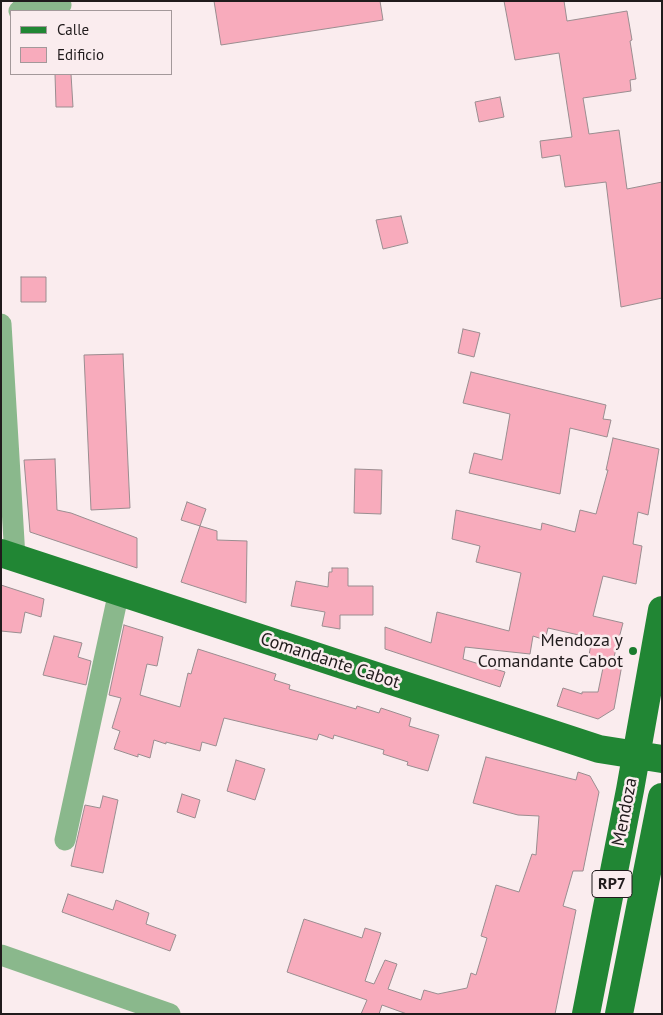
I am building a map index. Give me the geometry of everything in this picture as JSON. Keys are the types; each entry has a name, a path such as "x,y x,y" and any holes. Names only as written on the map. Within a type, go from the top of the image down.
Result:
{"main road":[{"name":"Comandante Cabot","path":"8,555 599,749 649,757"},
{"name":"Mendoza","path":"586,1014 649,757 662,610"},
{"name":"Mendoza","path":"619,1014 662,797"}],"street":[{"path":"27,10 61,5"},
{"path":"1,324 8,555"},
{"path":"65,840 119,592"},
{"path":"1,955 170,1014"}],"building":[{"path":"214,1 380,1 383,20 221,45"},
{"path":"504,1 564,1 567,21 627,11 636,79 630,80 631,91 583,98 589,134 619,130 627,189 662,182 662,298 621,307 606,182 565,187 560,155 542,158 540,141 572,137 559,53 515,60"},
{"path":"55,75 71,75 73,107 56,107"},
{"path":"500,97 504,117 479,122 475,102"},
{"path":"401,216 408,243 383,249 376,220"},
{"path":"21,277 46,277 46,302 21,302"},
{"path":"463,329 480,333 474,357 458,353"},
{"path":"123,354 130,508 91,510 84,355"},
{"path":"471,372 606,405 603,419 611,420 607,437 570,428 560,494 469,473 474,453 502,460 510,414 463,403"},
{"path":"613,438 659,449 648,515 638,512 633,544 642,546 636,584 603,576 593,616 623,623 614,657 623,659 614,709 598,719 557,706 563,688 582,694 582,692 598,692 604,663 588,661 592,638 548,628 545,640 533,636 530,654 465,647 463,659 505,672 500,687 385,649 385,627 431,643 437,612 509,631 521,573 476,562 480,546 452,539 456,510 541,530 542,523 575,532 580,510 596,514 608,470 606,470"},
{"path":"55,459 57,510 71,513 137,538 137,568 30,532 24,460"},
{"path":"355,469 382,470 381,514 354,513"},
{"path":"187,502 206,509 200,526 181,520"},
{"path":"200,526 217,531 217,540 247,541 246,603 181,582"},
{"path":"332,568 348,568 348,586 373,586 373,615 340,615 340,629 322,626 325,612 291,606 296,581 328,587 329,572 332,572"},
{"path":"1,585 44,599 41,617 25,612 21,633 1,631"},
{"path":"124,625 163,637 157,666 147,664 140,695 180,707 188,673 191,674 198,649 276,674 274,680 290,685 289,689 356,709 357,706 379,713 381,708 411,718 409,726 439,735 428,771 407,765 408,762 383,754 384,750 334,735 333,739 319,734 317,740 224,718 216,746 202,742 200,751 154,740 150,758 138,754 138,757 114,749 120,731 112,728 121,698 109,695"},
{"path":"54,636 82,643 78,657 91,661 86,685 43,675"},
{"path":"486,757 576,780 578,772 590,776 599,792 583,871 573,871 563,906 576,910 555,1014 407,1014 382,1005 379,1014 361,1014 367,1000 287,972 304,919 362,938 365,928 381,933 365,981 374,984 385,960 397,964 388,989 421,1000 424,990 438,994 467,988 471,973 476,975 487,938 481,936 496,885 519,892 532,854 536,855 539,816 518,815 473,803"},
{"path":"236,760 265,769 255,800 227,791"},
{"path":"182,794 200,800 195,818 177,812"},
{"path":"103,796 118,800 103,873 71,866 85,805 100,808"},
{"path":"68,894 113,910 116,900 149,913 146,924 176,935 170,951 62,912"}],"place":[{"name":"Mendoza y Comandante Cabot","path":"633,651"}]}
